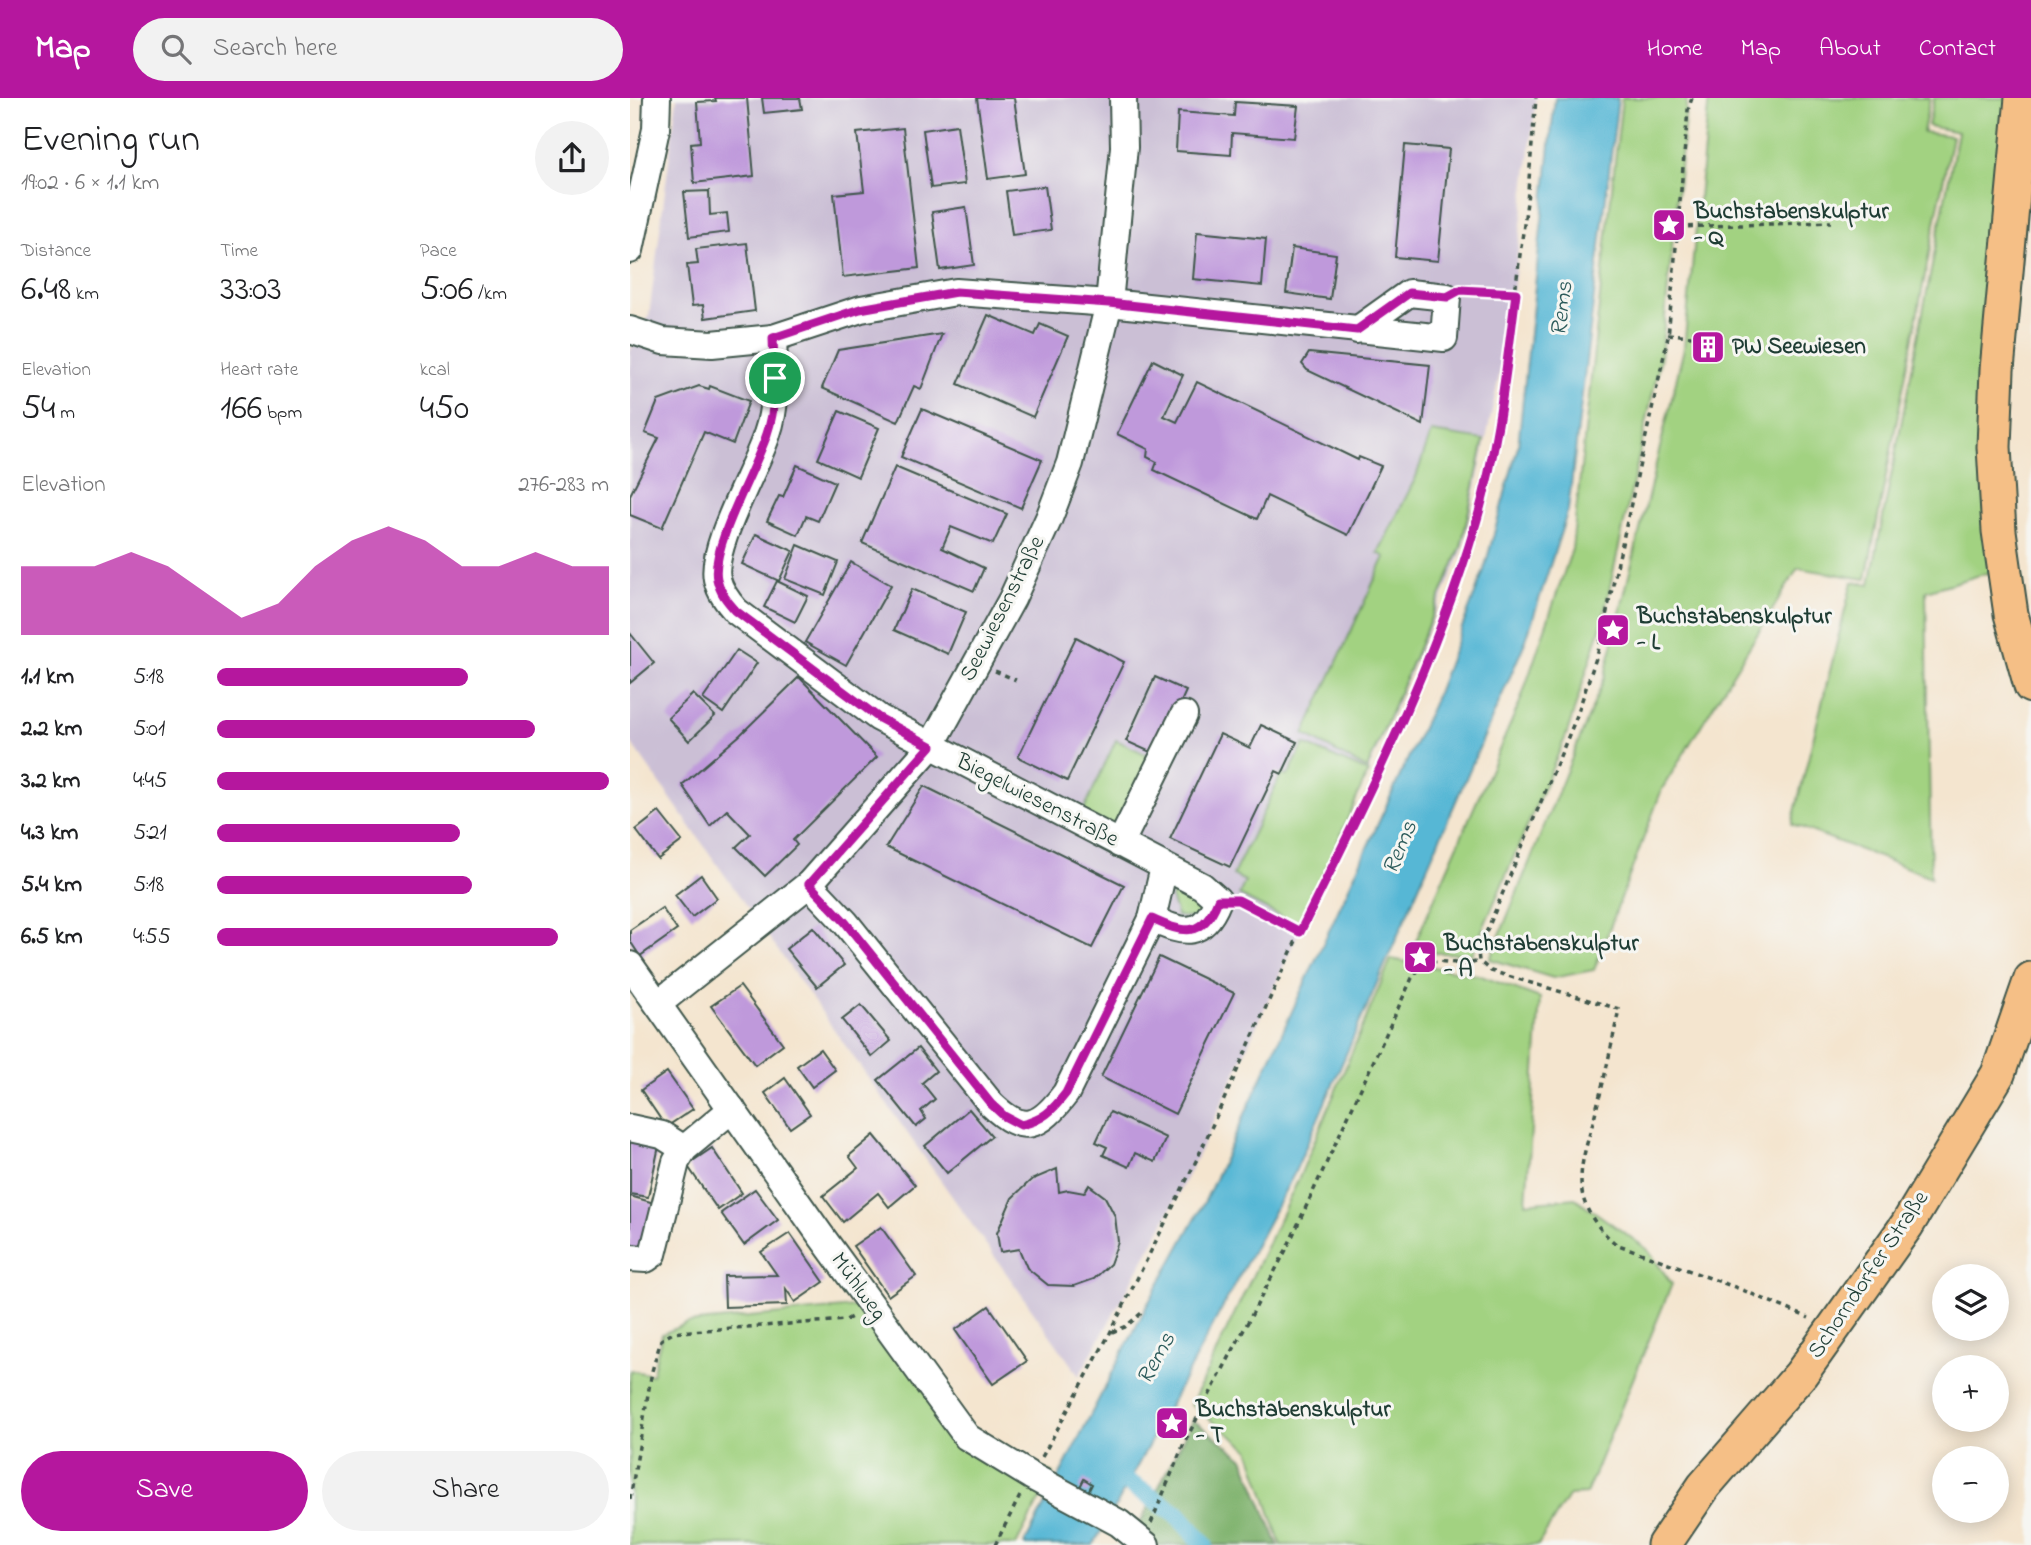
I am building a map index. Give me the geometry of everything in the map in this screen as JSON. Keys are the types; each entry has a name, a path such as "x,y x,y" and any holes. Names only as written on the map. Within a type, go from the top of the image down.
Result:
{"main road":[{"path":"2022,98 1997,370 1994,447 1999,531 2011,614 2031,686"},
{"name":"Schorndorfer Straße","path":"1664,1545 1704,1486 1801,1374 1907,1225 1998,1074 2031,979"}],"street":[{"path":"630,250 656,129 657,98"},
{"name":"Seewiesenstraße","path":"659,1003 809,884 931,746 1012,599 1070,463 1109,303 1124,147 1123,98"},
{"path":"630,330 663,341 712,344 773,338 860,309 956,292 1109,303 1357,330 1444,338 1447,297 1409,293 1357,330"},
{"name":"Biegelwiesenstraße","path":"773,338 774,405 768,433 717,554 716,577 723,596 736,611 879,718 1202,886 1218,900"},
{"path":"1120,844 1184,715"},
{"path":"809,884 845,922 991,1104 1004,1116 1021,1125 1037,1121 1051,1112 1066,1093 1152,919 1164,867"},
{"path":"1152,919 1176,930 1192,930 1212,916 1218,900"},
{"name":"Mühlweg","path":"630,965 967,1437 1146,1539"},
{"path":"630,1258 646,1259 653,1255 676,1163 684,1149 732,1109"},
{"path":"630,1128 662,1135 684,1149"}],"path":[{"path":"995,1545 1040,1481 1197,1158 1300,932 1379,774 1445,613 1476,523 1494,450 1527,202 1536,98"},
{"path":"1692,98 1688,110 1668,334 1659,385 1590,679 1486,930 1478,952 1479,961 1490,971 1508,978 1619,1009 1606,1074 1583,1158 1581,1181 1590,1216 1601,1231 1616,1244 1740,1289 1834,1328"},
{"path":"1678,227 1831,222"},
{"path":"1447,297 1460,290 1516,293"},
{"path":"1668,334 1715,338"},
{"path":"1218,900 1238,900 1300,932"},
{"path":"1146,1539 1185,1441 1286,1250 1412,978 1427,962 1471,965 1479,961"},
{"path":"630,1499 652,1371 661,1340 673,1333 691,1331 846,1320 872,1306"},
{"path":"1111,1333 1125,1327 1144,1311"}],"shaded area":[{"path":"677,98 1536,98 1508,334 1463,549 1301,927 1203,1145 1159,1232 1079,1376 630,741 630,351 649,316"}],"green space":[{"path":"1622,98 1687,98 1661,356 1602,623 1566,736 1472,954 1411,952 1520,702 1572,549"},
{"path":"1709,98 1930,98 1923,132 1952,136 1866,579 1798,568 1662,789 1594,970 1553,978 1490,959 1604,679 1684,348"},
{"path":"1934,98 2008,98 1994,571 1926,591 1931,877 1792,824 1852,582 1870,584 1958,132 1928,126"},
{"path":"1431,432 1484,440 1461,547 1367,769 1304,734 1385,557 1378,553 1416,477"},
{"path":"1116,740 1156,759 1120,836 1081,816"},
{"path":"1304,744 1368,772 1301,927 1239,895 1245,881 1233,875 1281,775 1288,776"},
{"path":"1177,891 1199,904 1201,908 1198,919 1177,916 1171,897"},
{"path":"1391,959 1481,976 1540,998 1526,1203 1575,1198 1647,1249 1672,1284 1586,1494 1569,1495 1538,1545 1281,1545 1249,1449 1191,1405 1299,1178"},
{"path":"874,1305 971,1433 1053,1474 1016,1545 630,1545 630,1370 652,1375 662,1334 688,1323"},
{"path":"1193,1420 1243,1458 1278,1545 1129,1545"}],"water":[{"name":"Rems","path":"1555,98 1618,98 1568,510 1526,640 1294,1174 1117,1504 1093,1545 1024,1545 1145,1309 1206,1199 1432,706 1484,570 1518,446"}],"building":[{"path":"715,98 747,98 754,176 694,183 691,143 700,142 697,102 716,101"},
{"path":"762,98 800,98 802,109 764,113"},
{"path":"977,98 1014,98 1025,174 988,179"},
{"path":"1235,102 1298,106 1294,138 1232,133 1231,155 1176,151 1178,112 1234,116"},
{"path":"957,125 965,184 931,188 923,130"},
{"path":"903,128 919,268 843,277 834,194 864,191 857,133"},
{"path":"1405,145 1449,149 1438,261 1395,257"},
{"path":"1045,186 1051,230 1012,235 1006,191"},
{"path":"709,191 710,215 727,213 729,232 689,237 684,192"},
{"path":"966,207 974,265 940,270 932,212"},
{"path":"1197,232 1266,239 1262,286 1193,279"},
{"path":"747,243 755,311 705,318 703,305 692,306 687,265 698,264 696,249"},
{"path":"1292,248 1336,254 1330,299 1286,293"},
{"path":"988,315 1035,335 1040,324 1068,336 1033,417 958,384"},
{"path":"942,334 921,389 914,386 898,422 822,388 838,350"},
{"name":"PW Seewiesen","path":"1703,341 1714,342 1713,353 1702,352"},
{"path":"1309,353 1430,365 1423,425 1307,370 1302,364"},
{"path":"1153,360 1183,375 1164,416 1177,422 1197,382 1358,460 1359,457 1381,466 1348,535 1267,496 1257,519 1154,470 1157,462 1147,457 1148,449 1117,434"},
{"path":"699,386 709,389 710,386 749,401 733,444 704,432 662,528 630,515 630,495 659,438 645,433 658,401"},
{"path":"922,409 1042,460 1021,508 901,457"},
{"path":"839,411 879,428 858,477 818,459"},
{"path":"797,465 835,482 818,521 806,516 798,535 767,521 779,496 783,497"},
{"path":"895,467 1007,514 993,544 951,527 942,548 984,568 974,591 862,543"},
{"path":"756,534 793,551 779,581 742,564"},
{"path":"798,545 838,562 825,595 785,579"},
{"path":"851,562 891,585 846,665 805,642"},
{"path":"777,581 808,596 795,622 764,607"},
{"path":"912,589 966,612 948,654 894,630"},
{"path":"630,633 654,663 630,683"},
{"path":"1076,637 1124,662 1067,781 1018,757"},
{"path":"737,650 757,663 723,713 703,699"},
{"path":"799,677 877,757 793,840 797,845 765,876 736,847 750,834 727,810 710,826 682,785 740,735"},
{"path":"1155,677 1186,691 1157,755 1126,741"},
{"path":"693,694 715,716 689,741 668,718"},
{"path":"1261,725 1297,742 1282,774 1276,771 1230,867 1170,839 1220,734 1250,748"},
{"path":"924,786 1124,885 1092,948 886,847"},
{"path":"659,812 682,841 658,859 636,830"},
{"path":"701,875 717,898 692,917 675,895"},
{"path":"662,908 677,930 640,956 630,941 630,930"},
{"path":"813,927 844,965 817,987 786,949"},
{"path":"1159,957 1234,993 1175,1114 1101,1077"},
{"path":"740,986 783,1044 755,1065 711,1006"},
{"path":"861,1005 891,1041 872,1057 842,1020"},
{"path":"918,1048 936,1071 922,1083 935,1099 921,1111 926,1119 916,1127 878,1080"},
{"path":"820,1049 835,1070 812,1087 797,1066"},
{"path":"667,1072 693,1109 666,1127 641,1090"},
{"path":"785,1078 810,1114 790,1128 765,1093"},
{"path":"969,1109 992,1136 947,1173 925,1146"},
{"path":"1110,1112 1166,1138 1155,1162 1135,1153 1129,1167 1103,1155 1107,1147 1096,1142"},
{"path":"874,1135 915,1185 889,1207 878,1193 843,1222 823,1196 858,1168 849,1156"},
{"path":"630,1140 659,1146 648,1197 630,1194"},
{"path":"712,1148 742,1193 718,1210 687,1165"},
{"path":"1057,1169 1059,1192 1068,1190 1084,1193 1089,1185 1105,1197 1115,1216 1118,1242 1110,1264 1094,1279 1074,1286 1048,1285 1027,1268 1019,1249 1000,1252 997,1233 1012,1198 1031,1180"},
{"path":"755,1189 778,1220 744,1245 721,1213"},
{"path":"630,1196 654,1203 640,1254 630,1252"},
{"path":"881,1227 916,1276 888,1296 853,1246"},
{"path":"790,1233 824,1282 795,1302 786,1289 787,1305 725,1307 724,1276 777,1275 761,1252"},
{"path":"989,1306 1027,1361 993,1384 955,1330"},
{"path":"1084,1479 1092,1484 1087,1494 1079,1489"}],"waterway":[{"path":"1106,1468 1177,1514 1204,1545"}],"place":[{"name":"Buchstabenskulptur - Q","path":"1669,225"},
{"name":"PW Seewiesen","path":"1708,347"},
{"name":"Buchstabenskulptur - L","path":"1613,630"},
{"name":"Buchstabenskulptur - A","path":"1420,957"},
{"name":"Buchstabenskulptur - T","path":"1172,1423"}],"route":[{"path":"1460,290 1516,293 1494,450 1476,523 1445,613 1379,774 1300,932 1238,900 1218,900 1212,916 1192,930 1176,930 1152,919 1066,1093 1051,1112 1037,1121 1021,1125 1004,1116 991,1104 845,922 809,884 931,746 879,718 736,611 723,596 716,577 717,554 768,433 774,405 775,378 773,338 860,309 956,292 1109,303 1357,330 1409,293 1447,297 1460,290"}]}
